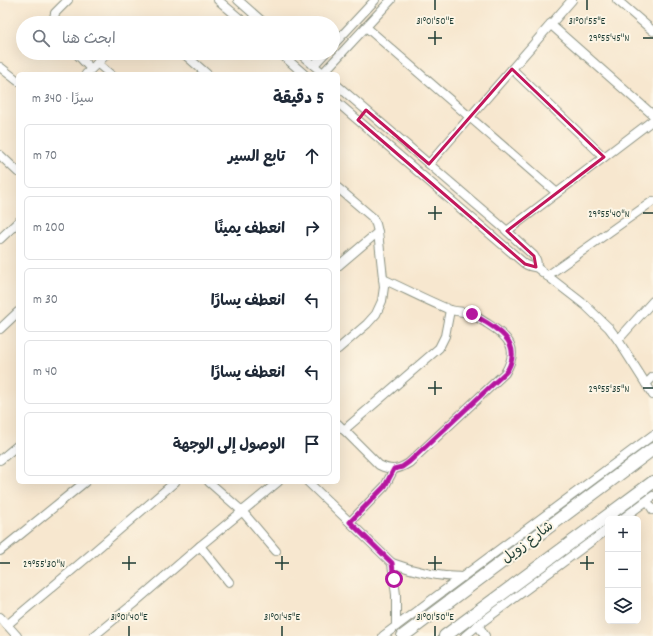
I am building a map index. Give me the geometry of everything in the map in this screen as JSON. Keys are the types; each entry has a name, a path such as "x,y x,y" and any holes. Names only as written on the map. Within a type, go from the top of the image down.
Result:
{"main road":[{"name":"شارع زويل","path":"399,631 567,506 653,449"},
{"name":"شارع زويل","path":"445,636 578,544 653,482"}],"street":[{"path":"54,16 55,12 68,0"},
{"path":"218,0 237,16"},
{"path":"238,0 256,16"},
{"path":"340,38 375,0"},
{"path":"340,55 391,0"},
{"path":"429,164 572,0"},
{"path":"617,0 653,31"},
{"path":"550,24 653,115"},
{"path":"366,27 556,193"},
{"path":"83,60 91,69 102,72"},
{"path":"91,69 101,60"},
{"path":"191,60 205,72"},
{"path":"288,60 302,72"},
{"path":"308,60 321,72"},
{"path":"314,65 319,60"},
{"path":"325,72 336,60"},
{"path":"0,67 16,79"},
{"path":"512,69 604,157"},
{"path":"340,88 507,231 534,256 537,264 536,267"},
{"path":"340,105 525,264 530,267 536,267 585,304 618,340 653,395"},
{"path":"358,120 366,110"},
{"path":"507,231 653,120"},
{"path":"0,155 16,170"},
{"path":"340,190 372,217 376,224 384,294 376,314 340,348"},
{"path":"547,276 653,201"},
{"path":"0,239 16,224"},
{"path":"340,264 378,232"},
{"path":"340,426 379,465 394,469 402,467 505,373 510,365 512,356 511,346 500,331 472,314 450,310 383,279"},
{"path":"618,340 653,301"},
{"path":"344,430 439,348 446,336 450,310"},
{"path":"0,329 16,314"},
{"path":"646,384 653,377"},
{"path":"382,636 399,631 463,577 567,506 653,435"},
{"path":"0,460 16,447"},
{"path":"350,522 385,486 394,469"},
{"path":"0,551 83,484"},
{"path":"7,626 172,484"},
{"path":"211,484 242,511 276,551"},
{"path":"94,636 276,484"},
{"path":"310,484 392,563 428,574 446,577 463,577"},
{"path":"626,516 650,499 653,510"},
{"path":"465,636 578,544 605,530"},
{"path":"200,546 229,582"},
{"path":"392,563 399,631"},
{"path":"0,617 17,636"},
{"path":"478,625 485,636"}],"highlighted area":[{"path":"512,69 604,157 507,231 534,256 536,267 525,264 358,120 366,110 429,164"}],"route":[{"path":"394,579 392,563 350,522 385,486 394,469 402,467 409,462 505,373 510,365 512,356 511,346 506,338 500,331 472,314"}]}
